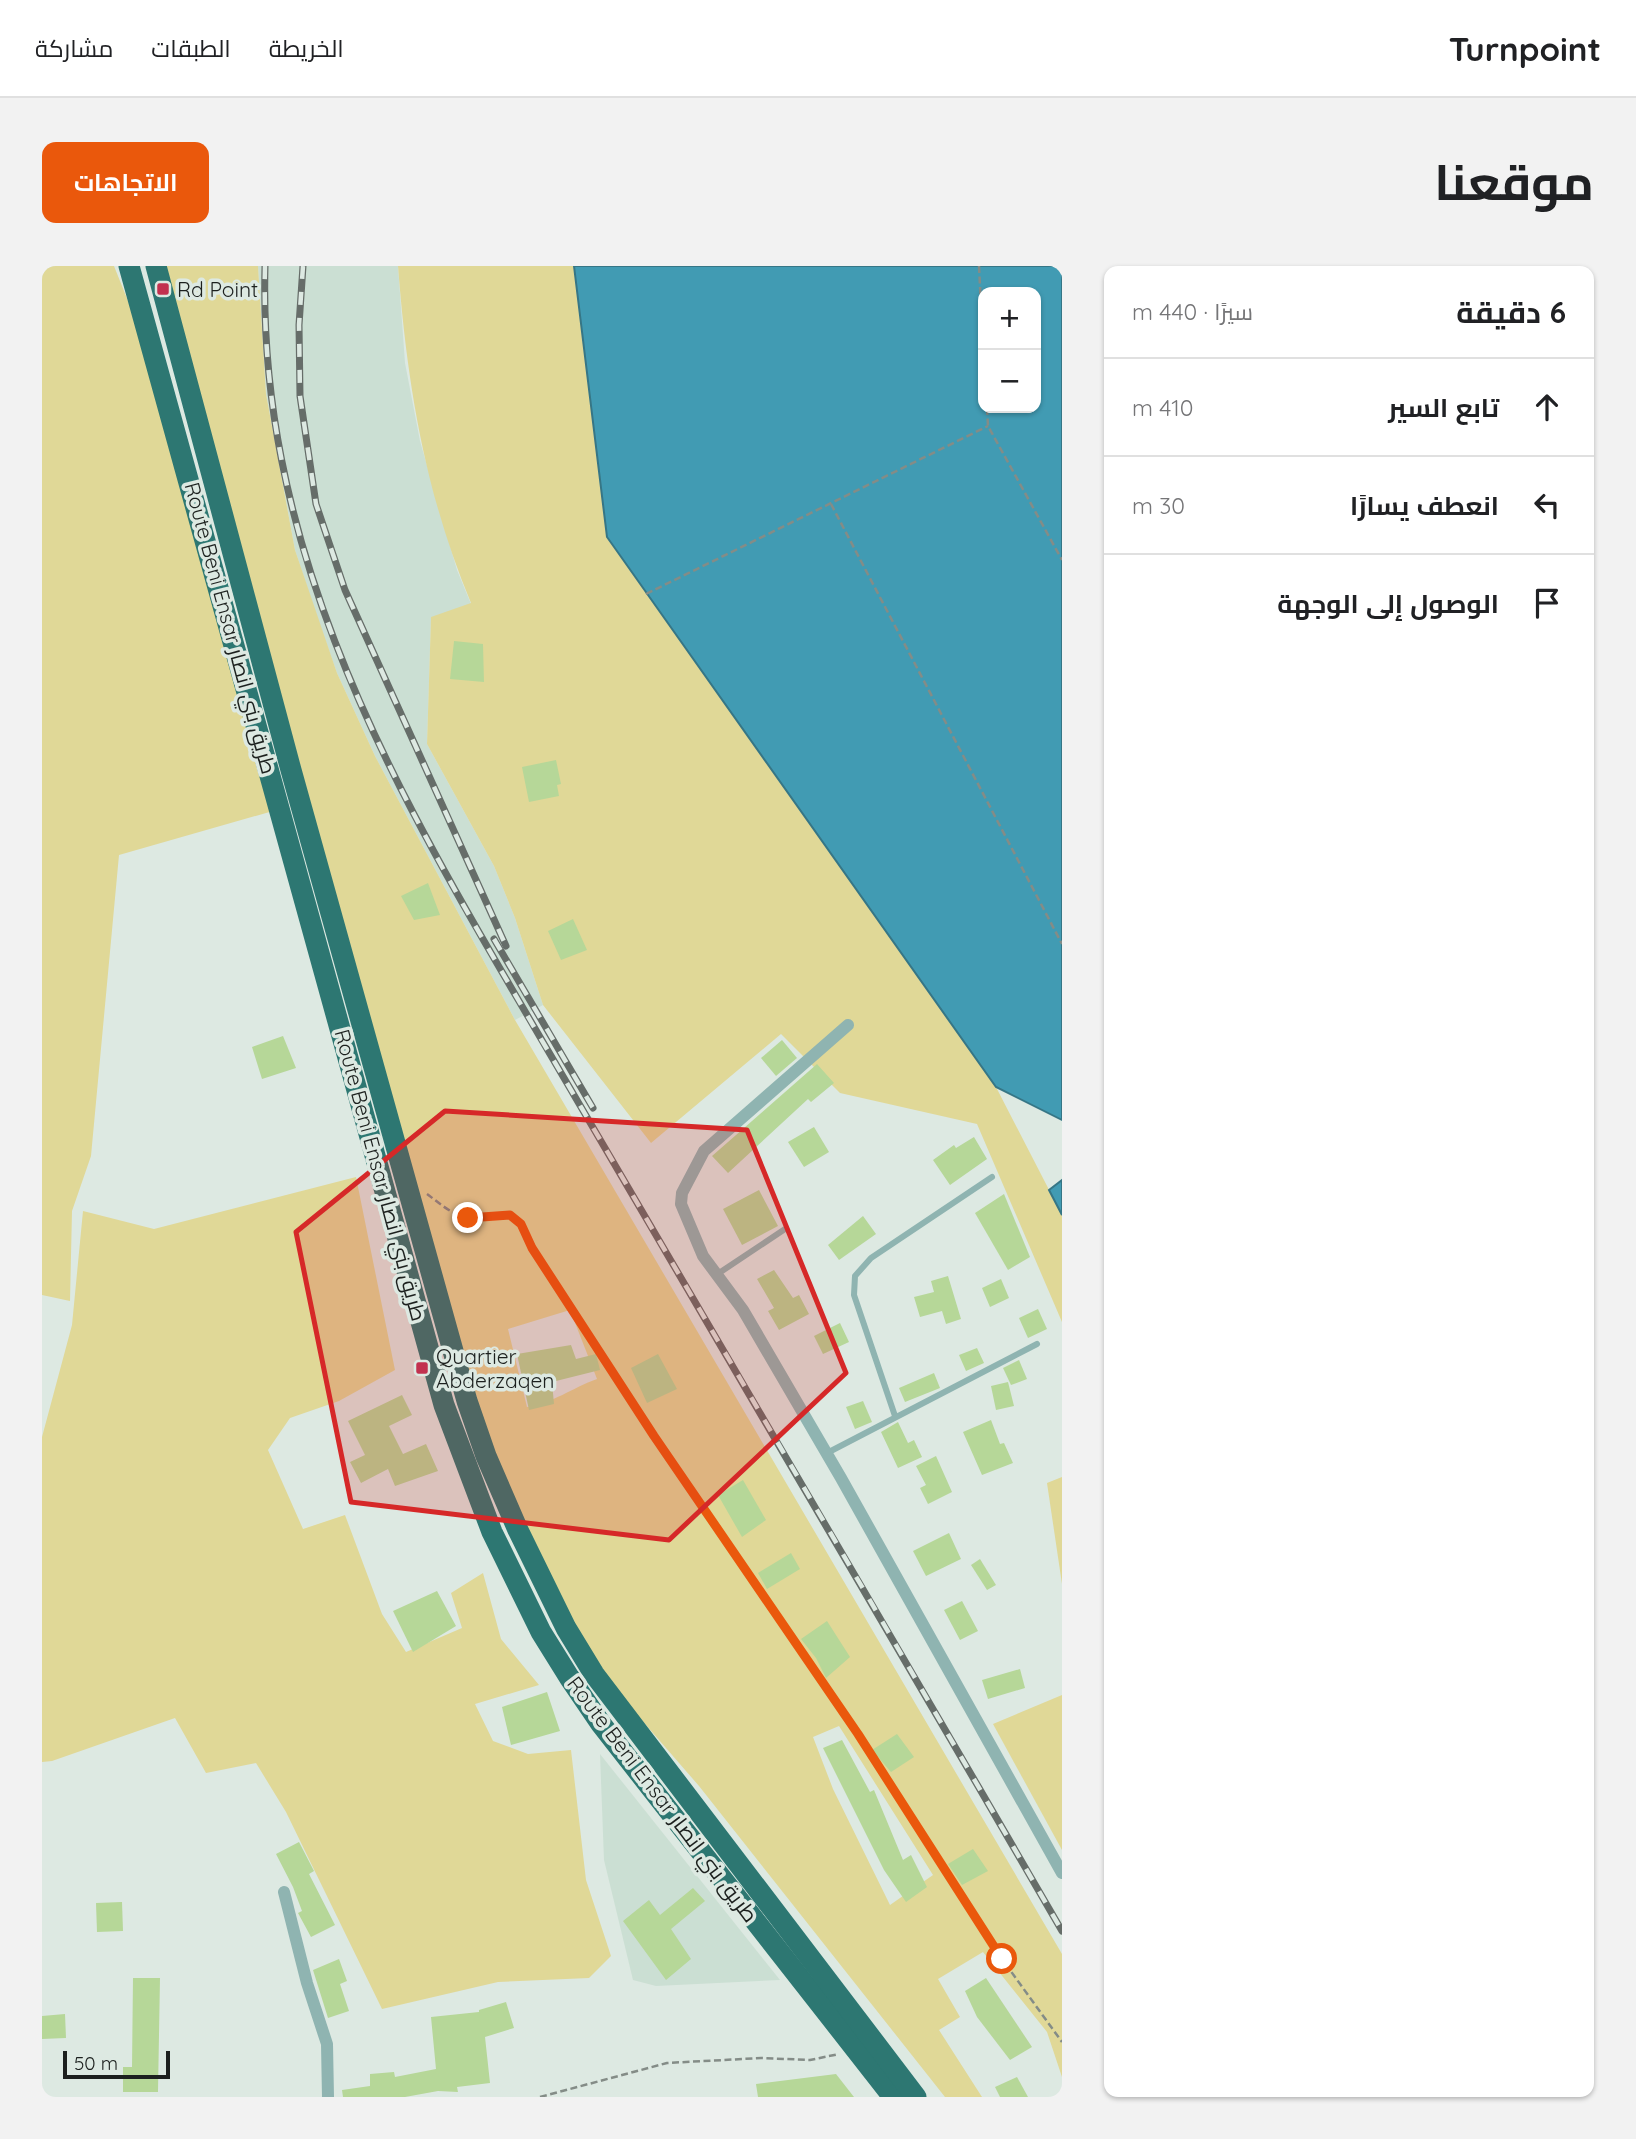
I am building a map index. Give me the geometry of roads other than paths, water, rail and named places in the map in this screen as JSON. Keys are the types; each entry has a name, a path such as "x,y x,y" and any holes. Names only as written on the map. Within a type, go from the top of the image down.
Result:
{"highway":[{"name":"Route Beni Ensar طريق بني انصار","path":"129,266 444,1405 476,1495 541,1632 601,1724 893,2097"},
{"name":"Route Beni Ensar طريق بني انصار","path":"156,266 284,744 457,1367 486,1456 566,1628 622,1716 916,2097"}],"street":[{"path":"848,1025 704,1151 682,1193 681,1204 703,1256 743,1310 827,1454 1062,1873"},
{"path":"284,1892 307,1983 327,2044 328,2097"}],"lane":[{"path":"895,1416 854,1295 855,1276 871,1258 992,1177"},
{"path":"716,1275 785,1229"},
{"path":"827,1454 895,1416 1037,1344"}],"water":[{"path":"574,266 1062,266 1062,1120 996,1087 607,537"},
{"path":"1062,1180 1062,1215 1049,1190"}],"railway":[{"path":"265,266 268,365 282,460 304,552 335,642 372,729 460,900 1062,1931"},
{"path":"303,266 299,325 300,396 316,504 345,590 506,946"},
{"path":"494,939 593,1108"}],"place":[{"name":"Rd Point","path":"163,289"},
{"name":"Quartier Abderzaqen","path":"422,1368"}]}
